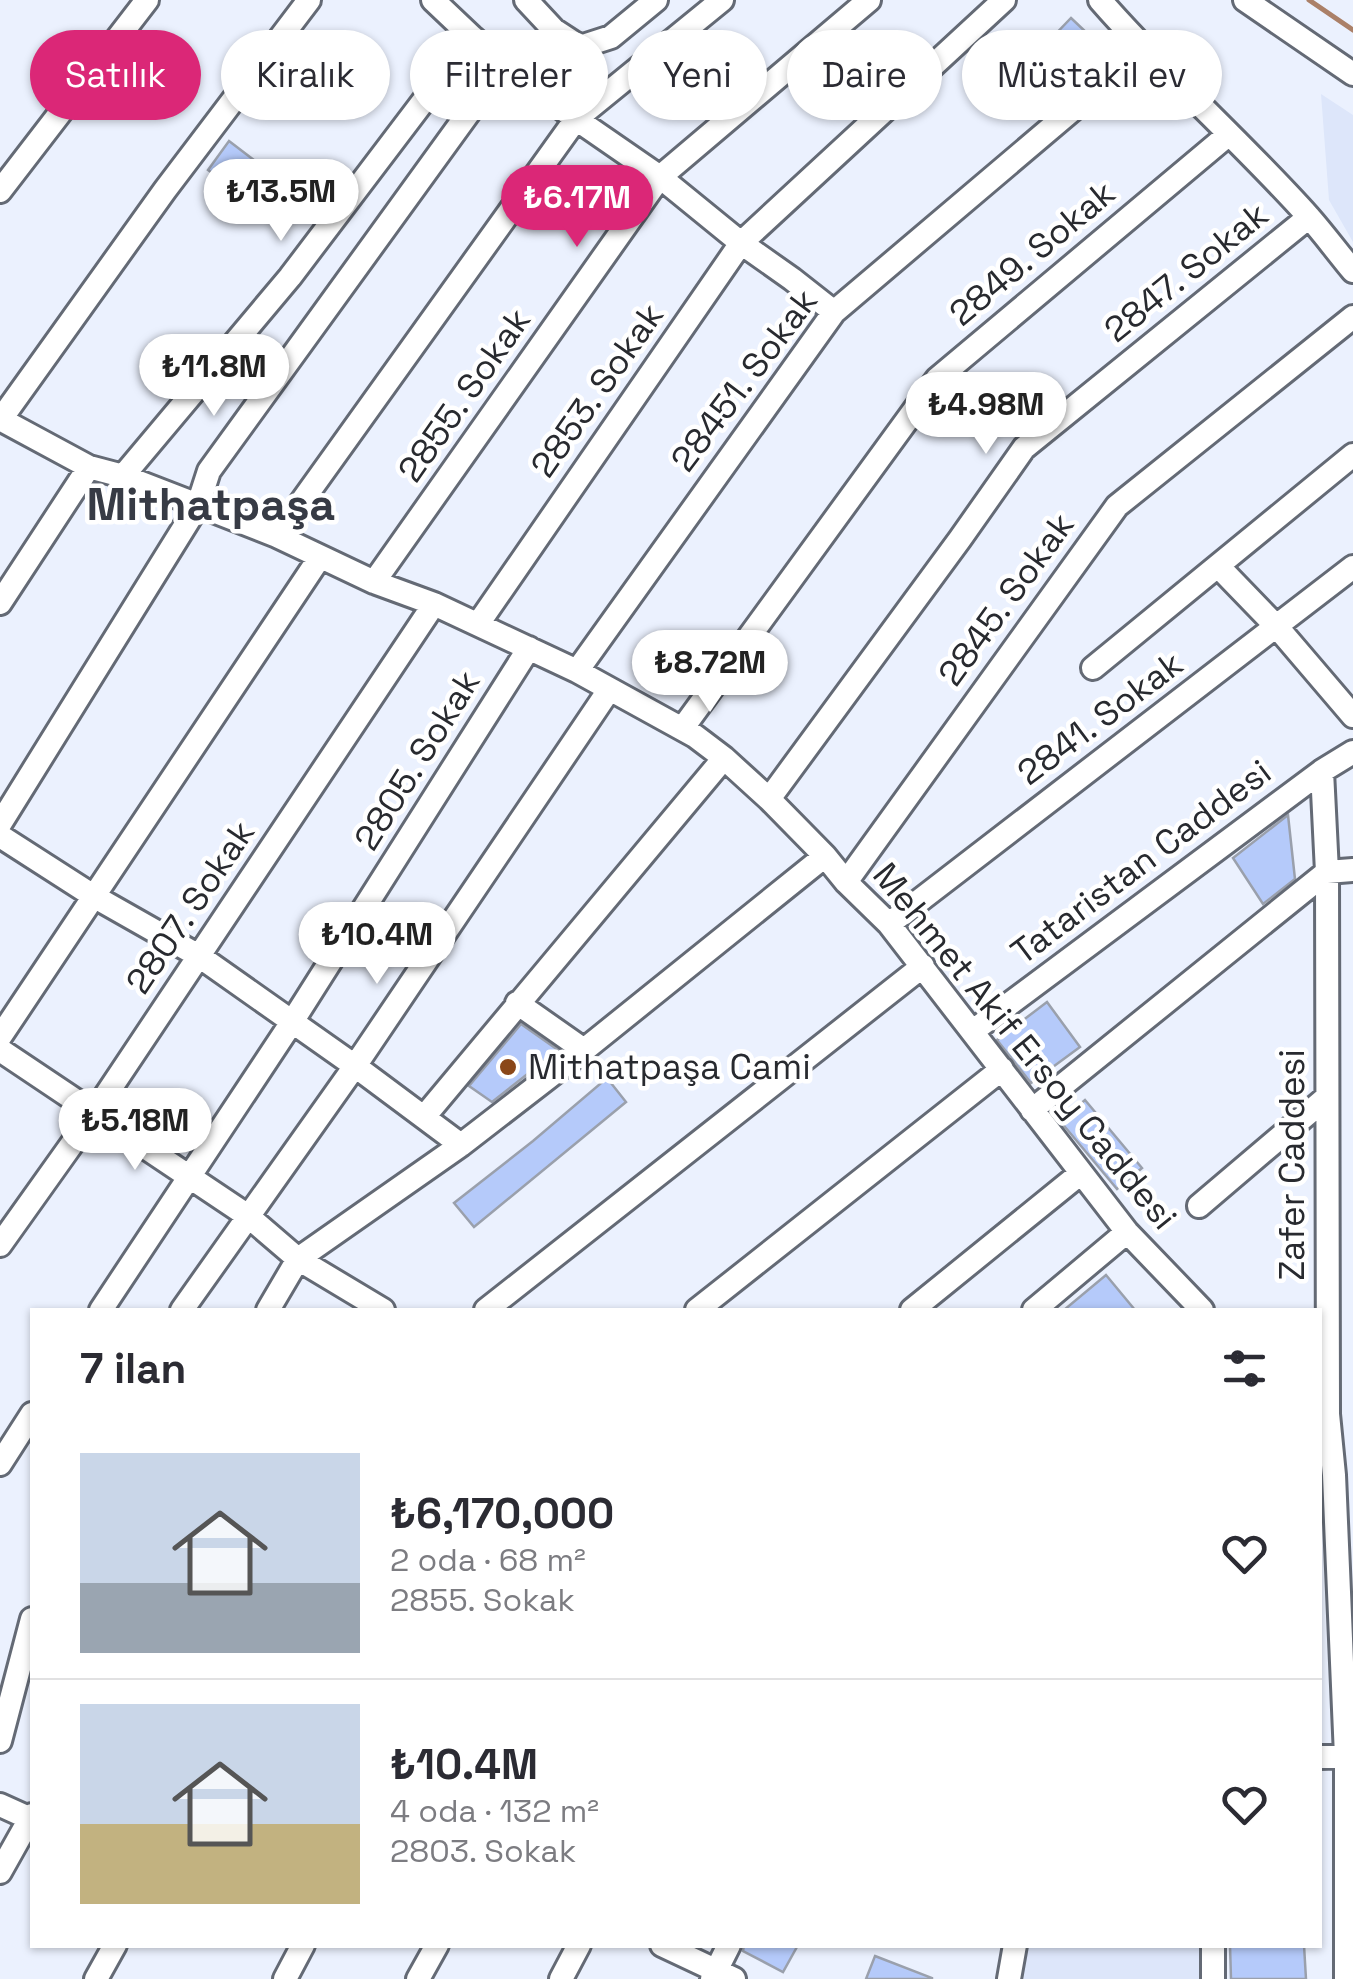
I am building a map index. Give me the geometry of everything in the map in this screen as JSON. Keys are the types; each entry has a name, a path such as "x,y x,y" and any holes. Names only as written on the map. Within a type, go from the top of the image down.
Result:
{"street":[{"path":"0,190 148,0"},
{"path":"1,419 165,190 309,0"},
{"path":"433,0 465,30"},
{"path":"526,0 554,30 580,47 611,38 656,0"},
{"path":"608,94 722,0"},
{"name":"2855. Sokak","path":"374,582 660,177 869,0"},
{"name":"2853. Sokak","path":"478,624 740,243 1004,0"},
{"path":"1100,0 1126,30"},
{"path":"1245,0 1353,74"},
{"path":"123,476 290,277 410,119"},
{"path":"0,824 198,504 209,471 463,120"},
{"path":"277,536 576,120 660,177 740,243 834,312"},
{"name":"28451. Sokak","path":"577,671 834,312 1060,120"},
{"path":"1215,120 1309,217 1353,270"},
{"name":"2849. Sokak","path":"682,729 937,378 1229,134"},
{"name":"2847. Sokak","path":"769,799 1024,448 1309,217"},
{"name":"2845. Sokak","path":"846,882 1116,506 1353,318"},
{"name":"Mehmet Akif Ersoy Caddesi","path":"1,419 88,467 198,504 478,624 577,671 682,729 724,758 890,924 1127,1232 1200,1308"},
{"path":"1093,668 1353,456"},
{"path":"0,603 88,467"},
{"path":"0,1038 320,557"},
{"path":"1218,566 1277,627 1353,716"},
{"name":"2841. Sokak","path":"890,924 1353,567"},
{"name":"2807. Sokak","path":"0,1245 94,1113 434,604"},
{"name":"2805. Sokak","path":"102,1308 292,1022 529,648"},
{"path":"183,1308 356,1066 609,690"},
{"name":"Tataristan Caddesi","path":"973,1031 1322,770 1353,752"},
{"path":"424,1117 724,758"},
{"name":"Zafer Caddesi","path":"1322,770 1327,872 1329,1240 1322,1414 1334,1475 1349,1756 1346,1979"},
{"path":"0,836 95,897 199,956 461,1145"},
{"path":"269,1308 298,1258 461,1145 825,856"},
{"path":"1032,1110 1327,872 1353,870"},
{"path":"489,1308 922,966"},
{"path":"518,1003 584,1050"},
{"path":"0,1050 248,1216 298,1258 379,1308"},
{"path":"700,1308 1002,1069"},
{"path":"1199,1206 1326,1098"},
{"path":"914,1308 1081,1172"},
{"path":"1036,1308 1127,1232"},
{"path":"1329,1240 1353,1238"},
{"path":"1322,1414 1353,1430"},
{"path":"0,1464 30,1417"},
{"path":"0,1741 30,1627"},
{"path":"1322,1757 1349,1756"},
{"path":"0,1805 30,1816"},
{"path":"0,1872 30,1820"},
{"path":"96,1979 112,1948"},
{"path":"285,1979 300,1948"},
{"path":"418,1979 435,1948"},
{"path":"561,1979 577,1948"},
{"path":"668,1948 720,1976 728,1948"},
{"path":"1008,1979 1014,1948"},
{"path":"1213,1948 1213,1979"}],"shaded area":[{"path":"1321,94 1353,115 1353,242 1329,200"},
{"path":"1027,1948 1204,1948 1204,1979 1021,1979"}],"building":[{"path":"1071,18 1084,30 1060,30"},
{"path":"229,141 267,170 246,198 208,170"},
{"path":"1288,815 1295,879 1263,904 1233,858"},
{"path":"1047,1002 1080,1047 1031,1083 997,1040"},
{"name":"Mithatpaşa Cami","path":"521,1024 558,1050 492,1102 469,1086"},
{"path":"607,1078 626,1102 474,1227 454,1203"},
{"path":"1085,1100 1142,1168 1117,1189 1060,1121"},
{"path":"1106,1275 1133,1308 1066,1308"},
{"path":"744,1948 796,1948 783,1972"},
{"path":"1230,1948 1304,1948 1306,1979 1231,1979"},
{"path":"875,1956 932,1978 932,1979 866,1979"}],"waterway":[{"path":"1309,0 1353,30"}],"place":[{"name":"Mithatpaşa Cami","path":"508,1067"}],"district":[{"name":"Mithatpaşa","path":"211,504"}]}
